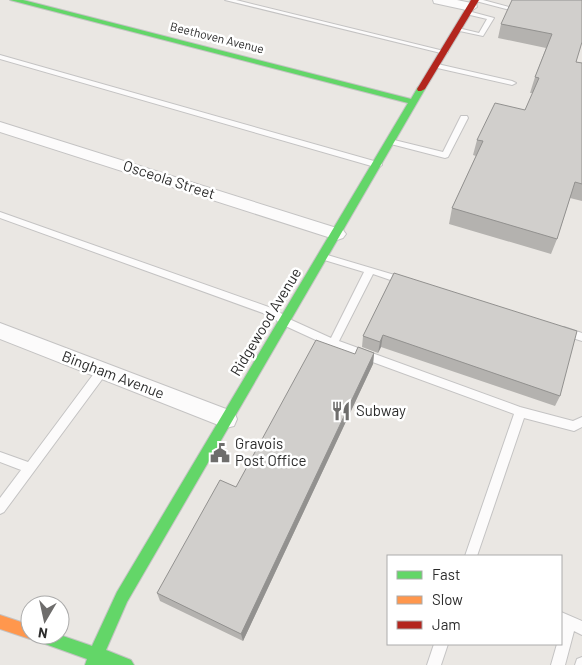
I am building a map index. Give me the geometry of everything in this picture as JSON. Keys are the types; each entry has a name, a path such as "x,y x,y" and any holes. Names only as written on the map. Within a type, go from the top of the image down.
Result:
{"street":[{"name":"Beethoven Avenue","path":"14,0 413,102"},
{"path":"439,0 472,5"},
{"name":"Ridgewood Avenue","path":"95,660 122,597 472,5"},
{"name":"Osceola Street","path":"0,127 337,234"},
{"name":"Bingham Avenue","path":"0,331 226,419"},
{"path":"0,622 20,629"},
{"path":"61,645 95,660 126,665"}],"lane":[{"path":"228,0 445,52"},
{"path":"472,5 510,8"},
{"path":"458,30 481,35 491,18 472,5"},
{"path":"0,58 378,165"},
{"path":"436,65 512,83"},
{"path":"390,141 445,155 464,118"},
{"path":"0,215 274,313 284,321 333,343 520,412 574,426 582,422"},
{"path":"324,257 416,284"},
{"path":"333,343 370,270"},
{"path":"554,328 582,337"},
{"path":"0,508 102,371"},
{"path":"471,555 520,412"},
{"path":"0,457 30,468"},
{"path":"562,640 565,621 582,628"},
{"path":"434,665 441,645"},
{"path":"558,665 561,645"}],"building":[{"path":"512,0 582,0 582,42 576,62 582,63 582,184 575,182 557,239 452,208 483,141 477,140 495,103 525,110 539,78 535,77 552,34 501,24"},
{"path":"394,273 577,331 560,396 383,335 380,342 363,336"},
{"path":"316,340 355,354 358,347 374,353 241,634 157,593 220,480 236,487"}],"traffic: fast":[{"path":"14,0 413,102"},
{"path":"93,665 104,635 122,597 421,89"},
{"path":"68,645 126,665"}],"traffic: slow":[{"path":"0,622 20,629"}],"traffic: jam":[{"path":"421,89 475,0"}],"place":[{"name":"Subway","path":"341,411"},
{"name":"Gravois Post Office","path":"220,453"}]}
